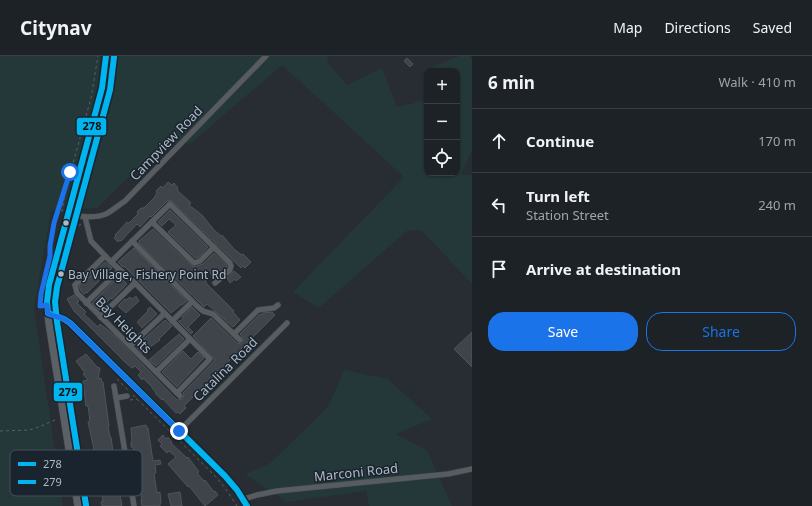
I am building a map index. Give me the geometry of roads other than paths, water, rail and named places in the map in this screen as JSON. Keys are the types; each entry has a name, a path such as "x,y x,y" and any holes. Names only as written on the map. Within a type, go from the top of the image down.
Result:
{"main road":[{"path":"69,450 47,305 49,285 65,213 102,88 106,56"},
{"path":"48,314 59,317 70,323 235,488 245,503"},
{"path":"76,496 78,506"}],"street":[{"name":"Campview Road","path":"65,213 86,217 105,214 126,202 266,56"},
{"path":"111,262 170,204 230,263 231,266 228,272 215,283"},
{"path":"86,217 91,241 190,339 156,372"},
{"path":"152,222 194,263 200,261 214,247"},
{"path":"132,241 192,302 213,314 240,340"},
{"name":"Bay Heights","path":"105,256 75,285 77,293 178,394 210,359 190,339"},
{"path":"86,303 120,270"},
{"path":"100,317 135,283"},
{"path":"172,321 192,302"},
{"path":"234,334 258,310 274,308 278,305"},
{"path":"130,346 164,314"},
{"name":"Catalina Road","path":"179,431 287,324"},
{"path":"114,386 125,450"},
{"path":"116,398 129,398"},
{"name":"Marconi Road","path":"245,503 258,495 277,491 448,474 472,469"},
{"path":"132,496 134,506"}],"place":[{"name":"Bay Village, Fishery Point Rd","path":"61,274"}]}
